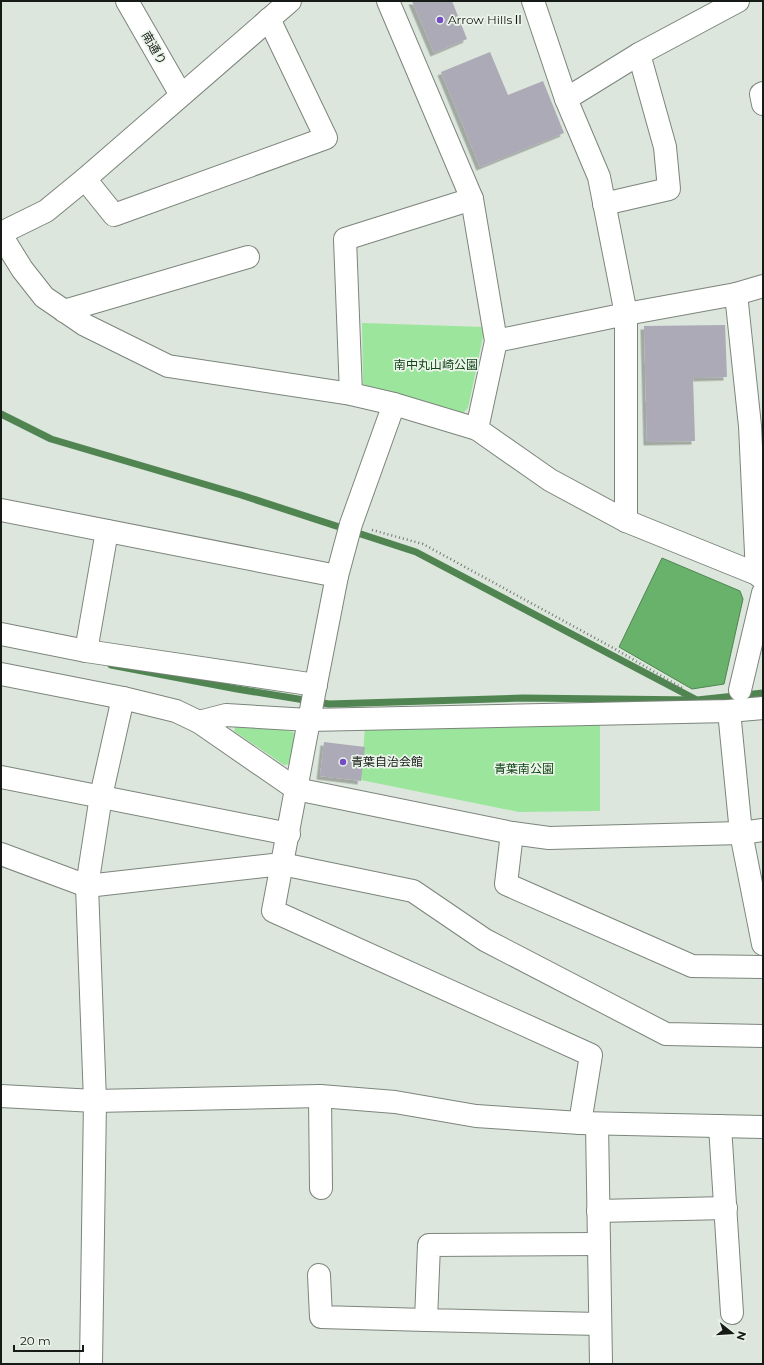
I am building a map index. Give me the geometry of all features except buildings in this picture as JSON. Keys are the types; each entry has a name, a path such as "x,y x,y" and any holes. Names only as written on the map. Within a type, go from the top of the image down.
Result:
{"street":[{"name":"南通り","path":"127,1 181,96"},
{"path":"290,1 85,180 46,211 1,234 22,269 44,298 85,325 168,366 351,394 394,404 477,429 550,480 626,521 761,582"},
{"path":"388,1 472,199 496,341 477,429"},
{"path":"533,1 566,99 599,177 626,314 626,521"},
{"path":"566,99 639,54 738,1"},
{"path":"85,180 114,215 326,138 269,19"},
{"path":"604,204 669,189 664,147 639,54"},
{"path":"763,93 761,94 763,104"},
{"path":"351,394 345,239 472,199"},
{"path":"64,311 248,256"},
{"path":"496,341 626,314 736,294 763,286"},
{"path":"736,294 750,426 761,582 740,690"},
{"path":"394,404 351,524 337,576 273,911 591,1054 588,1124 598,1211 601,1364"},
{"path":"1,510 337,576"},
{"path":"86,650 107,531"},
{"path":"1,634 86,650 312,703"},
{"path":"1,674 123,698 176,711 199,722 296,789 512,833 549,838 742,833 763,830"},
{"path":"91,1364 95,1101 87,886 101,796 123,698"},
{"path":"199,722 226,715 312,703 729,711 763,708"},
{"path":"729,711 742,833 763,944"},
{"path":"1,777 288,834"},
{"path":"512,833 506,884 692,966 763,967"},
{"path":"1,854 87,886 282,864 413,892 485,940 666,1034 763,1036"},
{"path":"1,1096 95,1101 320,1096 395,1102 476,1116 588,1124 763,1127"},
{"path":"320,1096 321,1188"},
{"path":"720,1126 732,1313"},
{"path":"598,1211 726,1208"},
{"path":"426,1320 429,1245 599,1244"},
{"path":"319,1274 321,1317 600,1324"}],"path":[{"path":"351,524 423,544 614,649 688,692"}],"green space":[{"name":"南中丸山崎公園","path":"362,323 485,327 468,408 463,413 367,389 363,383"},
{"path":"237,721 293,732 301,740 295,763 284,765 234,731"},
{"name":"青葉南公園","path":"600,725 600,811 519,812 361,780 365,726"}],"shaded area":[{"path":"662,558 740,591 743,599 724,684 692,689 619,647"}],"waterway":[{"path":"1,414 51,439 241,495 416,552 695,699"},
{"path":"111,665 237,689 329,704 523,698 697,700 763,693"}],"place":[{"name":"Arrow HillsⅡ","path":"440,20"},
{"name":"青葉自治会館","path":"343,762"}]}
